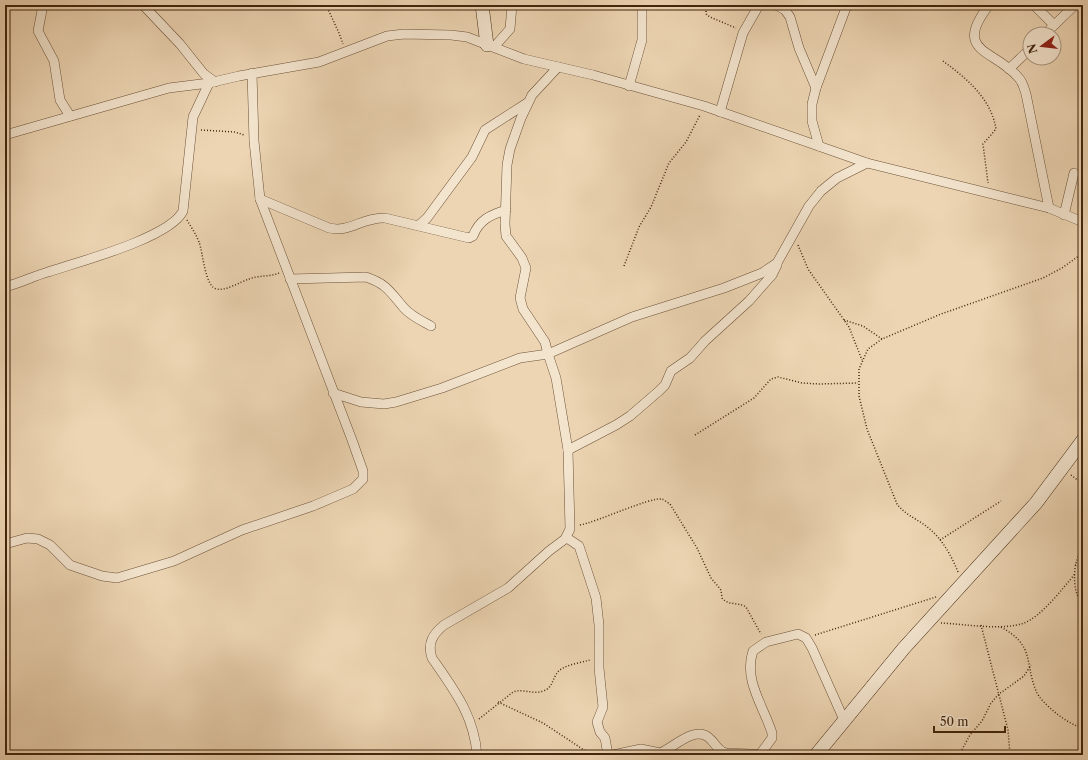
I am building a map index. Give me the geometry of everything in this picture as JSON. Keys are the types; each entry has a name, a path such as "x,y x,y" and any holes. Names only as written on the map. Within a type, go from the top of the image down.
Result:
{"street":[{"path":"43,5 38,31 54,61 60,100 70,116"},
{"path":"144,5 212,82"},
{"path":"482,5 490,46"},
{"path":"490,46 510,29 512,5"},
{"path":"629,86 642,40 642,5"},
{"path":"720,112 743,33 760,5"},
{"path":"776,5 785,10 790,17 799,48 816,88"},
{"path":"819,146 812,121 812,104 816,88 847,5"},
{"path":"989,5 980,16 974,29 974,37 976,43 990,58 1009,69 1022,82 1026,94 1049,208"},
{"path":"1034,5 1054,25 1075,5"},
{"path":"5,136 70,116 119,104 169,88 212,82 252,73 319,62 387,36 404,34 451,35 467,37 524,59 558,66 704,106 867,163 1049,208 1083,222"},
{"path":"1009,69 1022,57"},
{"path":"477,755 472,724 457,694 432,658 429,650 431,641 435,632 444,625 508,588 544,555 567,538 570,528 568,450 556,378 545,342 523,309 520,298 526,268 522,258 506,236 507,165 510,149 527,103 532,95 558,66"},
{"path":"5,544 27,538 38,539 50,545 70,565 102,576 117,578 174,561 242,530 297,512 353,489 363,479 363,471 260,199 254,141 252,73"},
{"path":"5,287 98,257 174,223 183,211 193,117 212,82"},
{"path":"419,226 428,218 472,157 485,130 527,103"},
{"path":"568,450 625,419 659,392 665,385 671,371 690,358 705,341 749,301 772,275 777,263 809,206 821,191 837,178 867,163"},
{"path":"1064,215 1074,173"},
{"path":"260,199 337,230 348,228 373,217 385,218 469,238 473,236 476,227 482,220 506,210"},
{"path":"333,393 361,402 384,404 396,402 448,386 520,358 548,354 632,318 762,274 777,263"},
{"path":"290,279 366,278 377,281 388,287 412,315 431,326"},
{"path":"816,755 926,623 1036,503 1083,440"},
{"path":"567,538 579,546 592,585 598,612 599,657 603,707 597,722 600,732 605,738 608,755"},
{"path":"761,753 772,738 772,733 753,685 751,673 754,652 766,642 798,634 806,638 812,648 844,720"},
{"path":"613,755 641,749 660,753 688,737 699,735 708,737 721,752 761,753 774,755"}],"path":[{"path":"336,5 327,6 342,42 342,54"},
{"path":"706,5 706,14 710,17 732,25 743,33"},
{"path":"943,60 970,82 981,95 994,120 996,129 983,144 988,193"},
{"path":"624,266 639,227 651,206 669,163 686,142 704,106"},
{"path":"191,130 235,132 247,136 254,141"},
{"path":"183,211 198,240 208,278 213,288 217,290 251,278 273,276 285,267"},
{"path":"794,232 808,269 853,335 862,361"},
{"path":"963,584 952,558 940,540 928,527 904,512 897,504 867,429 859,396 858,383 862,361 868,350 882,339 961,306 1043,278 1062,268 1083,254"},
{"path":"844,320 863,326 882,339"},
{"path":"695,435 754,398 771,379 778,377 802,383 858,383"},
{"path":"1060,472 1073,475 1080,482 1083,490"},
{"path":"570,528 591,523 656,499 663,499 670,504 697,548 705,567 721,590 722,598 730,603 743,605 746,607 766,642"},
{"path":"940,540 1001,501"},
{"path":"1083,549 1077,558 1075,565 1076,591 1083,603"},
{"path":"1075,565 1083,568"},
{"path":"926,623 1015,626 1025,623 1036,616 1075,574"},
{"path":"806,638 937,596"},
{"path":"981,625 1008,730 1010,755"},
{"path":"1001,626 1013,633 1021,641 1027,652 1039,696 1070,724 1083,727"},
{"path":"472,724 498,702 518,690 542,692 551,686 557,673 561,670 599,657"},
{"path":"959,755 970,735 982,722 991,703 999,694 1024,676 1031,665"},
{"path":"498,702 543,723 592,755 608,755"}]}
